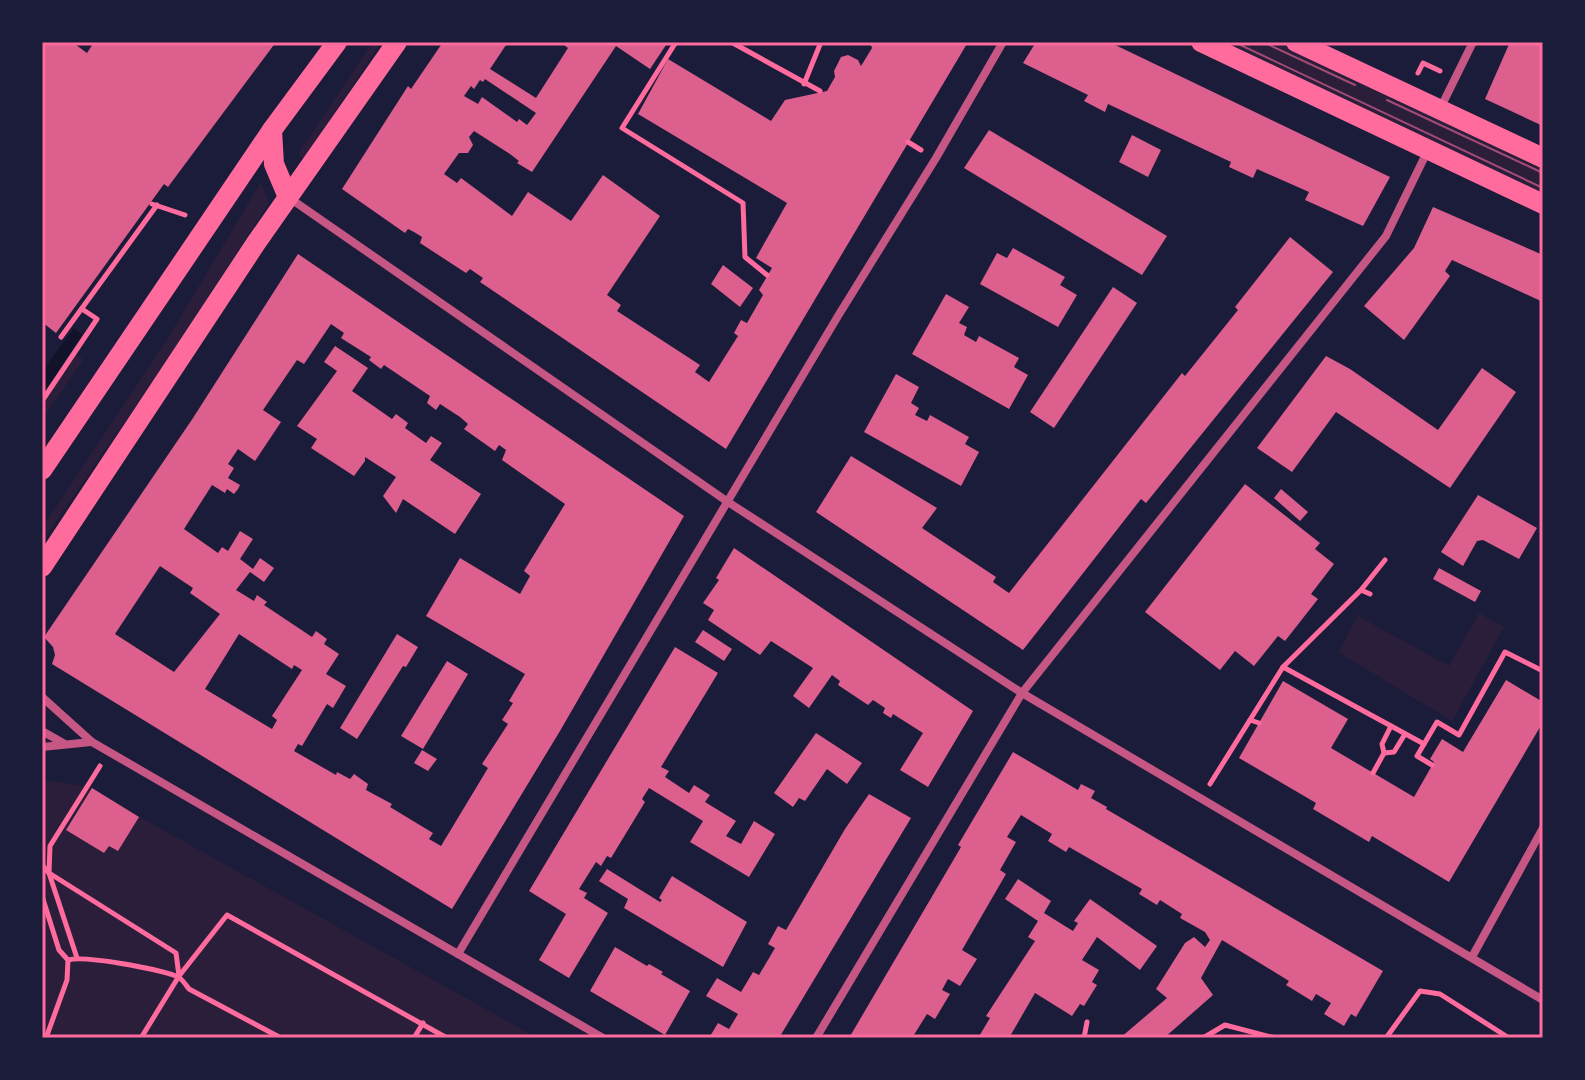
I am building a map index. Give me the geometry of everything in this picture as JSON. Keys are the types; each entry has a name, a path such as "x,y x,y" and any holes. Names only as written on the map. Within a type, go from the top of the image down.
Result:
{"main road":[{"path":"42,470 272,130 337,42"},
{"path":"42,567 288,197 397,42"},
{"path":"1201,42 1543,204"},
{"path":"1296,42 1543,158"},
{"path":"272,130 274,164 288,197"}],"street":[{"path":"458,954 1003,42"},
{"path":"1440,109 1473,42"},
{"path":"816,1038 1022,693 1386,236 1429,149"},
{"path":"288,197 728,502 1022,693 1543,1000"},
{"path":"42,697 92,742 603,1038"},
{"path":"42,731 63,743"},
{"path":"42,747 92,742"},
{"path":"1472,957 1543,828"}],"path":[{"path":"676,42 622,128 743,203 745,257 767,275"},
{"path":"731,42 820,91"},
{"path":"804,84 821,42"},
{"path":"61,337 155,204 209,224"},
{"path":"42,401 97,319 82,309"},
{"path":"1201,798 1283,667 1361,590 1385,560"},
{"path":"1361,590 1370,594"},
{"path":"1432,765 1417,756 1437,722 1459,735 1505,652 1543,671"},
{"path":"1283,667 1424,744"},
{"path":"1250,720 1259,723"},
{"path":"1373,773 1384,753 1382,744 1391,726"},
{"path":"1384,753 1394,752 1405,734"},
{"path":"77,958 49,873 50,846 109,751"},
{"path":"42,865 49,873 176,953 179,976 189,989 281,1038"},
{"path":"42,896 59,950 68,960 67,980 46,1038"},
{"path":"141,1038 179,976 227,915 447,1038"},
{"path":"68,960 77,958 179,976"},
{"path":"1386,1038 1420,991 1440,994 1509,1038"},
{"path":"1084,1038 1087,1022"},
{"path":"414,1038 423,1023"},
{"path":"1203,1038 1225,1025 1275,1038"}],"shaded area":[{"path":"373,42 381,42 304,159 299,156 299,152"},
{"path":"1221,42 1279,42 1543,166 1543,195"},
{"path":"261,182 269,203 163,366 42,542 42,528 166,341"},
{"path":"74,328 82,335 42,395 42,371"},
{"path":"77,354 83,360 42,420 42,405"},
{"path":"1479,613 1504,627 1452,721 1338,652 1358,616 1449,666"},
{"path":"42,779 92,788 538,1038 42,1038"}],"building":[{"path":"42,42 72,42 87,53 94,42 276,42 168,187 164,184 56,333 42,322"},
{"path":"443,42 508,42 490,69 536,98 568,48 560,42 668,42 650,69 616,46 532,172 474,131 469,137 473,145 468,153 459,153 444,174 457,183 461,178 512,216 528,192 571,221 603,175 660,216 607,295 621,305 617,311 700,365 695,372 709,382 738,336 734,333 741,320 747,323 763,295 759,290 772,268 756,258 787,203 638,114 668,59 771,121 785,100 827,91 841,57 848,55 858,60 861,66 872,48 870,42 968,42 726,449 480,282 483,278 470,269 466,273 420,243 422,237 408,229 405,233 342,189 408,86 411,89","holes":["485,79 536,113 527,125 519,119 517,122 482,97 478,104 464,96 471,86 474,89 480,80 483,82"]},
{"path":"1036,42 1109,42 1390,177 1363,226 1305,200 1309,192 1257,169 1253,178 1229,167 1231,162 1108,104 1105,112 1084,101 1088,95 1023,63"},
{"path":"1510,42 1543,42 1543,126 1485,99"},
{"path":"989,130 1167,236 1142,275 964,168"},
{"path":"1132,135 1161,150 1148,177 1119,162"},
{"path":"1433,207 1543,255 1543,302 1452,260 1445,271 1450,276 1404,340 1364,306 1414,248"},
{"path":"1290,237 1333,272 1146,503 1141,499 1023,650 816,512 851,456 937,508 922,528 996,577 993,582 1009,593 1182,373 1185,376 1238,310 1235,307"},
{"path":"1013,248 1065,277 1060,285 1077,295 1058,327 980,284 997,253 1007,258"},
{"path":"298,254 684,516 560,731 452,909 52,664 55,655 53,647 44,637 193,418","holes":["331,324 344,333 341,338 371,357 369,360 381,369 384,365 430,396 427,403 436,410 440,404 468,424 464,429 495,451 499,445 506,450 502,460 565,504 524,571 530,576 520,594 460,558 426,616 525,674 502,720 508,724 482,764 488,768 441,846 429,839 433,833 366,790 368,784 354,774 350,779 337,772 336,775 294,751 298,744 302,746 327,704 333,708 346,686 326,674 339,654 324,644 327,639 316,631 312,637 264,605 267,602 257,595 254,601 236,590 250,572 264,582 274,568 260,558 253,569 240,559 253,539 240,531 228,551 222,547 218,553 184,529 212,485 225,493 227,489 234,494 238,489 240,485 228,478 234,468 228,464 238,449 255,461 281,422 263,410 297,360 304,364","160,566 193,588 190,593 220,614 174,672 115,634","239,634 292,669 294,665 302,670 272,716 277,720 272,729 205,689"]},
{"path":"723,265 753,288 740,307 711,284"},
{"path":"1113,287 1137,303 1054,428 1030,412"},
{"path":"946,294 969,307 959,323 967,327 964,335 976,342 979,336 1019,358 1014,367 1028,375 1009,409 912,354"},
{"path":"335,346 368,368 352,391 392,419 396,414 408,423 405,428 426,443 431,436 442,443 430,460 481,494 455,534 403,499 396,513 383,496 396,477 365,457 354,476 311,448 317,439 297,426 337,371 324,362"},
{"path":"1326,356 1438,430 1482,368 1516,392 1450,488 1336,412 1292,472 1257,448"},
{"path":"896,374 919,387 911,403 919,408 915,415 927,421 930,415 969,437 965,444 979,452 961,486 864,432"},
{"path":"1245,484 1320,543 1315,549 1334,564 1311,594 1318,599 1285,641 1278,636 1254,666 1235,651 1220,670 1145,612"},
{"path":"1281,489 1308,512 1300,521 1274,498"},
{"path":"1478,495 1537,528 1519,559 1483,540 1477,541 1463,566 1441,552"},
{"path":"734,548 973,711 928,787 900,770 923,733 893,714 891,718 883,713 885,708 873,700 868,705 838,685 840,681 832,675 809,708 793,696 813,668 771,641 760,655 708,620 714,610 703,603 719,580 716,578"},
{"path":"1439,568 1481,591 1475,602 1433,579"},
{"path":"703,630 732,649 724,661 695,642"},
{"path":"397,634 418,647 357,739 340,728"},
{"path":"675,647 718,673 661,767 669,771 665,777 689,793 694,785 710,795 705,802 736,821 726,836 741,844 754,821 775,834 749,877 690,842 703,821 649,788 642,799 645,802 611,858 607,856 601,866 596,862 579,889 587,893 584,898 608,913 569,978 539,960 566,914 529,891"},
{"path":"447,661 468,674 423,749 401,736"},
{"path":"1506,680 1543,702 1543,722 1449,882 1372,836 1369,842 1313,809 1316,803 1239,758 1283,681 1348,719 1331,748 1414,797 1434,762 1430,759 1442,739 1463,752"},
{"path":"816,733 862,763 847,784 827,769 805,801 799,798 793,807 774,793"},
{"path":"422,750 437,759 428,771 414,763"},
{"path":"1013,752 1078,790 1081,784 1095,791 1091,798 1106,809 1383,971 1356,1017 1351,1014 1344,1026 1324,1014 1331,1003 1316,994 1312,1001 1286,985 1289,981 1222,940 1201,978 1213,995 1164,1038 1120,1038 1167,998 1156,989 1185,943 1194,937 1205,947 1210,940 1205,932 1180,918 1182,914 1160,900 1157,905 1139,894 1142,889 1069,847 1066,852 1048,841 1052,834 1021,815 1007,837 1016,842 1000,870 1006,874 962,950 977,959 960,986 948,979 942,990 950,994 935,1019 927,1014 912,1038 849,1038"},
{"path":"92,788 139,817 118,851 109,846 104,853 66,830"},
{"path":"869,794 911,818 779,1038 709,1038 718,1023 729,1029 738,1014 706,996 717,978 741,992 753,972 759,975 775,948 768,944 778,926 786,930"},
{"path":"607,869 660,902 662,900 659,898 672,876 747,922 723,967 624,908 628,899 599,881"},
{"path":"1018,879 1051,901 1044,913 1073,931 1078,923 1074,921 1090,899 1157,946 1140,970 1097,937 1082,960 1099,970 1092,982 1097,985 1084,1006 1080,1004 1072,1016 1035,993 1009,1038 978,1038 990,1018 986,1016 1035,941 1028,937 1038,921 1005,899"},
{"path":"615,947 663,972 661,974 690,991 665,1035 590,991"}],"tram line":[{"path":"1234,42 1543,188"},
{"path":"1263,42 1355,85"},
{"path":"1387,100 1543,173"}]}
